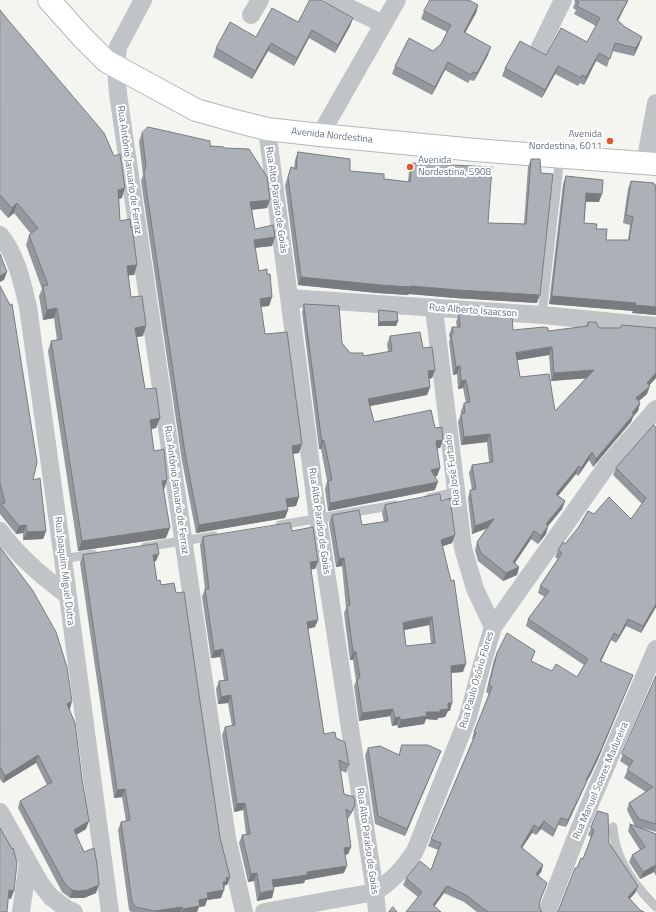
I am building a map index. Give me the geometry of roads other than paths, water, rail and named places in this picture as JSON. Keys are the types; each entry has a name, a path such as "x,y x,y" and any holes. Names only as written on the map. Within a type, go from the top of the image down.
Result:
{"main road":[{"name":"Avenida Nordestina","path":"49,0 87,42 106,61 116,67 196,110 266,129 475,150 560,157 652,162"}],"street":[{"name":"Rua Antônio Januario de Ferraz","path":"143,0 118,47 116,67 121,122 227,838 244,912"},
{"path":"334,0 383,24"},
{"path":"320,135 397,0"},
{"path":"540,47 563,0"},
{"path":"652,162 656,103"},
{"name":"Rua Alto Paraíso de Goiás","path":"266,129 318,519 377,912"},
{"name":"Rua Joaquim Miguel Dutra","path":"0,235 19,268 28,307 110,912"},
{"name":"Rua Alberto Isaacson","path":"289,298 542,315 656,326"},
{"name":"Rua José Furtado","path":"434,308 463,548 475,589 493,627"},
{"name":"Rua Paulo Osório Flores","path":"264,912 375,892 395,877 415,851 468,717 480,668 493,627 606,467 656,409"},
{"path":"0,531 22,558 37,572 67,595"},
{"name":"Rua Manuel Soares Madureira","path":"546,912 580,827 656,650"},
{"path":"0,812 40,883 51,897 66,909 74,912"},
{"path":"21,912 28,862"}],"lane":[{"path":"542,315 560,157"},
{"path":"421,500 456,492"},
{"path":"274,526 406,503"},
{"path":"138,548 221,535"},
{"path":"63,559 101,553"},
{"path":"613,827 615,845 621,860 633,880 656,907"}],"place":[{"name":"Avenida Nordestina, 6011","path":"610,141"},
{"name":"Avenida Nordestina, 5908","path":"410,167"}]}
